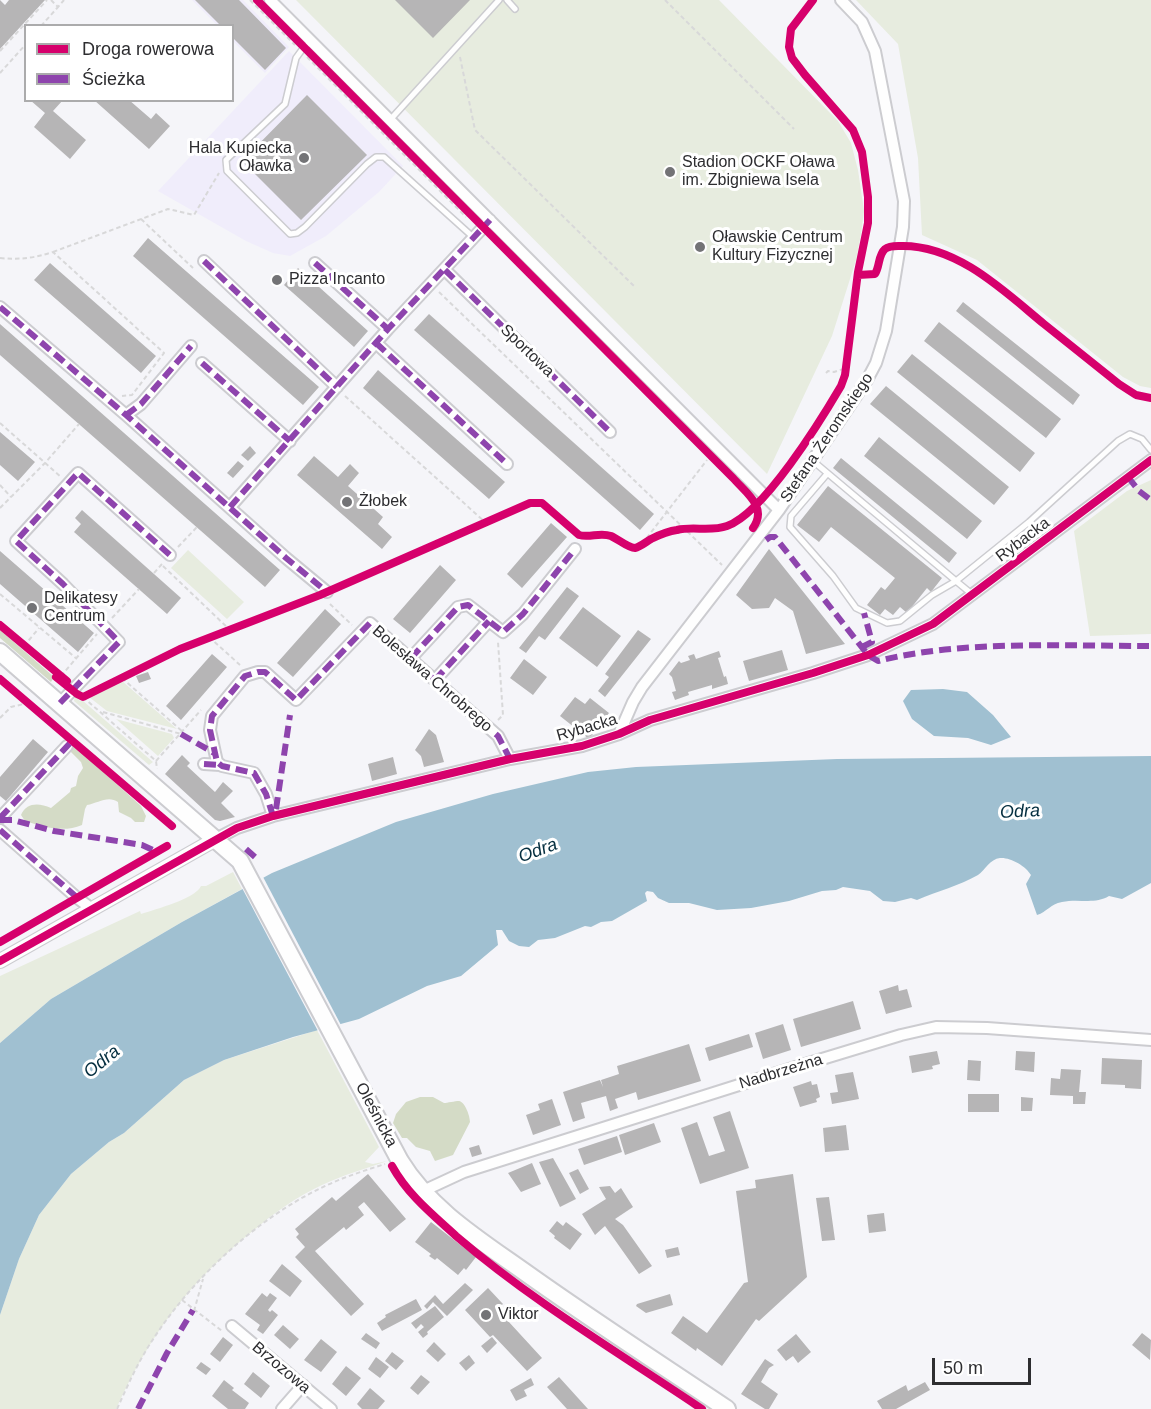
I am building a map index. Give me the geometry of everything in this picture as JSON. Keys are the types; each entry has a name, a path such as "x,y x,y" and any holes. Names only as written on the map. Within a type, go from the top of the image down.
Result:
{"main road":[{"path":"0,652 55,680 60,703 216,839"},
{"name":"Oleśnicka","path":"216,839 240,861 404,1169 423,1191 482,1241 588,1316 727,1409"}],"street":[{"path":"270,0 306,47 390,120 487,223 779,510"},
{"name":"Stefana Żeromskiego","path":"619,734 642,687 779,510 867,380 876,363 886,331 904,213 900,171 875,51 862,22 841,0"},
{"path":"230,507 290,441 340,391 388,328 487,223"},
{"path":"204,261 340,391"},
{"path":"315,263 388,328"},
{"name":"Sportowa","path":"445,270 610,432"},
{"path":"0,307 111,401 327,597"},
{"path":"376,343 507,464"},
{"path":"126,415 141,404 191,346"},
{"path":"202,363 290,441"},
{"name":"Rybacka","path":"0,960 237,828 273,816 510,759 582,746 619,734 650,720 813,674 868,655 924,630 1151,460"},
{"path":"60,703 119,642 16,541 78,473 170,555"},
{"path":"411,658 458,607 468,605 503,632 523,614 575,549"},
{"path":"435,680 489,621"},
{"name":"Bolesława Chrobrego","path":"220,765 215,757 210,730 211,720 245,676 266,672 296,700 370,623 498,736 510,759"},
{"path":"0,818 67,746"},
{"path":"204,764 220,765 254,773 266,794 273,816"},
{"path":"0,830 92,909"},
{"name":"Nadbrzeżna","path":"423,1191 451,1177 476,1169 818,1060 936,1027 987,1028 1151,1040"},
{"name":"Brzozowa","path":"229,1330 303,1385 331,1409"},
{"path":"282,1409 303,1385"}],"lane":[{"path":"390,120 499,0"},
{"path":"507,0 515,9"},
{"path":"306,47 296,58 285,104 226,160 227,171 290,234 297,233 305,227 367,164 376,157 384,157 473,237"},
{"path":"827,474 791,516 790,527 833,576 856,608 886,623 900,621 932,595 956,581 1029,522 1126,434 1142,439 1151,450"},
{"path":"813,461 973,595"}],"path":[{"path":"24,24 46,0"},
{"path":"51,0 58,6"},
{"path":"43,24 64,0"},
{"path":"250,0 306,47 471,222"},
{"path":"257,0 487,223"},
{"path":"665,0 794,129"},
{"path":"0,51 24,24"},
{"path":"0,73 24,46"},
{"path":"458,47 476,130 636,288"},
{"path":"0,258 38,257 168,209 194,215 226,160"},
{"path":"54,252 164,353 132,395 124,397 118,395 111,401"},
{"path":"431,284 724,567"},
{"path":"826,373 847,364"},
{"path":"843,380 847,364"},
{"path":"340,391 485,522"},
{"path":"0,423 68,483"},
{"path":"0,508 45,463 79,424"},
{"path":"642,544 708,457 718,463"},
{"path":"0,485 11,497"},
{"path":"683,529 698,528"},
{"path":"161,564 230,630"},
{"path":"0,718 11,707 30,704 77,659 138,589"},
{"path":"0,594 77,659"},
{"path":"327,597 360,632"},
{"path":"24,645 39,628"},
{"path":"498,736 494,724 503,715 498,638 502,630"},
{"path":"209,637 240,666"},
{"path":"909,653 911,659"},
{"path":"122,678 182,733"},
{"path":"55,680 71,690"},
{"path":"83,697 156,761 157,771"},
{"path":"156,761 201,710"},
{"path":"100,711 182,733"},
{"path":"117,1409 151,1343 182,1300 203,1277 262,1225 307,1195 328,1184 383,1165"},
{"path":"194,1312 203,1277"},
{"path":"182,1300 194,1312 229,1330"}],"shaded area":[{"path":"192,0 243,0 289,47 265,73 234,42 234,24 216,24"},
{"name":"Stadion OCKF Oława im. Zbigniewa Isela","path":"296,0 719,0 838,121 851,143 858,170 864,211 856,260 832,336 767,474"},
{"path":"856,0 1151,0 1151,388 1140,386 1123,377 977,260 922,235 918,158 898,44"},
{"path":"289,51 403,166 379,192 326,236 290,256 273,253 246,241 158,191"},
{"path":"1151,480 1151,634 1090,636 1074,531 1127,491"},
{"path":"188,550 244,602 227,619 171,568"},
{"path":"122,681 177,729 107,711 89,697"},
{"path":"75,696 153,762 149,765 74,701"},
{"path":"116,719 172,734 174,738 158,756"},
{"path":"233,872 242,889 51,999 0,1043 0,976 140,911 141,914 183,899 201,886 206,886"},
{"path":"317,1030 379,1147 365,1162 373,1164 387,1161 338,1178 304,1194 270,1217 210,1269 157,1333 116,1409 0,1409 0,1315 19,1259 39,1215 71,1174 109,1142 124,1133 184,1080 224,1060"}],"green space":[{"path":"0,630 54,677 51,682 0,638"},
{"path":"71,743 141,806 146,816 144,822 135,822 119,812 118,802 110,799 87,805 82,825 68,829 25,821 21,815 27,808 42,805 51,808 70,792 71,788 76,786 83,768 81,762 67,748"},
{"path":"420,1097 433,1097 444,1103 459,1101 465,1107 470,1122 453,1155 435,1161 430,1151 416,1147 407,1138 402,1138 393,1123 396,1114 406,1102"}],"water":[{"path":"943,689 967,692 993,715 1011,737 991,745 968,738 934,736 912,719 903,701 911,690"},
{"name":"Odra","path":"1151,756 1151,883 1122,899 1109,896 1092,901 1062,902 1054,904 1037,915 1026,884 1031,875 1017,863 1000,858 993,860 971,879 917,900 911,898 895,902 883,901 870,891 843,887 751,908 717,910 689,903 669,903 658,898 653,892 647,891 645,893 647,901 612,921 601,922 591,927 585,926 555,938 538,940 529,947 519,946 509,941 502,930 496,930 498,945 461,976 427,986 359,1019 293,1037 224,1060 184,1080 124,1133 109,1142 71,1174 39,1215 19,1259 0,1315 0,1043 51,999 182,922 272,873 396,822 493,794 588,772 636,767 837,759"}],"pier":[{"path":"262,875 342,1027 319,1033 241,886"}],"building":[{"path":"0,0 5,5 9,0 45,0 0,49"},
{"path":"195,0 239,0 286,48 265,70 234,39 234,24 219,24"},
{"path":"395,0 470,0 433,38"},
{"name":"Hala Kupiecka Oławka","path":"307,95 367,155 301,220 242,161"},
{"path":"32,102 61,102 53,111 86,140 70,159 34,127 45,113"},
{"path":"96,102 131,102 151,119 156,113 170,126 149,149"},
{"path":"148,238 319,387 303,405 133,256"},
{"path":"50,263 156,356 141,373 34,280"},
{"path":"298,268 368,331 354,347 284,285"},
{"path":"963,302 1080,395 1073,405 956,311"},
{"path":"429,314 654,514 640,530 414,330"},
{"path":"939,322 1061,419 1046,438 924,341"},
{"path":"0,324 280,570 265,587 0,355"},
{"path":"912,354 1035,453 1020,472 897,372"},
{"path":"378,370 505,482 489,499 363,388"},
{"path":"886,386 1009,487 994,505 870,404"},
{"path":"0,432 35,462 18,481 0,465"},
{"path":"879,437 982,521 967,539 864,456"},
{"path":"250,446 256,453 248,461 241,455"},
{"name":"Żłobek","path":"314,456 338,477 350,464 359,473 348,486 383,517 378,524 392,537 382,549 297,475"},
{"path":"841,458 957,553 949,563 833,468"},
{"path":"238,461 244,466 233,478 227,473"},
{"path":"828,486 942,578 931,592 927,588 907,613 900,607 893,615 885,609 880,615 867,605 881,587 885,590 895,578 831,527 819,542 797,525"},
{"path":"82,510 181,598 167,614 74,532 81,524 75,518"},
{"path":"551,523 567,537 522,588 507,574"},
{"path":"769,549 845,644 806,654 793,611 775,598 769,608 752,609 736,595"},
{"path":"0,551 94,633 78,652 0,584"},
{"path":"440,565 456,580 410,633 393,619"},
{"path":"567,587 579,596 545,640 539,636 526,653 519,648"},
{"path":"583,607 621,636 597,667 559,638"},
{"path":"325,609 341,624 293,677 277,663"},
{"path":"638,630 651,639 605,697 598,691 609,677 605,674"},
{"path":"782,650 788,670 749,681 743,661"},
{"path":"719,651 721,657 718,658 728,684 712,689 712,685 688,692 689,695 675,700 672,692 676,691 669,674 679,661 681,663 690,660 688,656 694,654 696,659"},
{"path":"212,654 227,667 181,720 166,706"},
{"path":"524,659 547,677 533,695 510,678"},
{"path":"148,672 151,679 139,683 136,676"},
{"path":"575,697 585,704 590,698 609,713 589,739 560,716"},
{"path":"429,729 436,735 444,762 424,767 421,756 415,750"},
{"path":"33,739 48,752 6,801 0,796 0,777"},
{"path":"182,755 190,763 187,766 215,792 223,782 233,791 221,803 235,817 215,820 165,774"},
{"path":"393,757 397,774 372,781 368,764"},
{"path":"898,985 899,991 907,989 912,1007 886,1014 879,991"},
{"path":"853,1001 861,1029 801,1047 793,1019"},
{"path":"783,1024 791,1050 763,1059 755,1033"},
{"path":"749,1034 753,1047 709,1061 705,1048"},
{"path":"689,1044 701,1081 638,1100 636,1092 615,1099 618,1108 610,1111 606,1096 581,1103 585,1118 573,1122 563,1092 600,1080 603,1087 601,1080 619,1074 617,1066"},
{"path":"937,1051 940,1064 932,1066 933,1069 912,1073 909,1056"},
{"path":"1016,1051 1035,1052 1034,1072 1015,1070"},
{"path":"1102,1058 1142,1060 1141,1089 1125,1088 1125,1085 1101,1084"},
{"path":"968,1060 981,1061 980,1081 967,1080"},
{"path":"1061,1069 1081,1070 1079,1092 1086,1092 1085,1104 1073,1104 1073,1096 1050,1095 1051,1078 1060,1079"},
{"path":"853,1072 859,1099 832,1104 830,1093 838,1092 835,1075"},
{"path":"811,1081 812,1085 817,1084 820,1097 816,1099 817,1102 800,1107 793,1087"},
{"path":"968,1094 999,1094 999,1112 968,1112"},
{"path":"1021,1097 1033,1098 1032,1111 1021,1111"},
{"path":"552,1099 561,1125 533,1135 526,1115 540,1110 538,1104"},
{"path":"730,1111 749,1168 700,1184 681,1128 697,1122 709,1156 725,1151 713,1117"},
{"path":"654,1123 661,1142 625,1155 619,1135"},
{"path":"846,1125 849,1150 825,1152 823,1128"},
{"path":"617,1136 622,1152 584,1165 578,1149"},
{"path":"479,1145 482,1154 472,1157 469,1148"},
{"path":"553,1158 576,1199 560,1207 539,1162"},
{"path":"532,1163 541,1184 521,1192 508,1173"},
{"path":"578,1169 589,1189 580,1194 569,1173"},
{"path":"368,1174 406,1219 390,1232 364,1202 358,1207 364,1215 346,1230 344,1227 315,1251 364,1304 351,1316 295,1257 305,1247 296,1237 299,1234 295,1229 332,1197 336,1201"},
{"path":"793,1174 807,1277 759,1321 756,1319 722,1366 671,1333 683,1316 707,1333 744,1283 748,1282 736,1191 756,1188 755,1180"},
{"path":"610,1186 615,1193 621,1188 633,1207 615,1219 623,1225 652,1266 639,1274 605,1226 595,1235 582,1214 606,1199 599,1187"},
{"path":"829,1197 835,1240 822,1241 816,1198"},
{"path":"884,1213 886,1231 869,1233 867,1215"},
{"path":"557,1221 563,1226 566,1222 582,1234 570,1250 554,1238 555,1236 549,1231"},
{"path":"431,1222 476,1257 466,1270 464,1268 458,1275 437,1258 435,1260 429,1256 431,1254 415,1242"},
{"path":"678,1247 680,1255 667,1258 665,1250"},
{"path":"282,1264 302,1281 290,1297 269,1281"},
{"path":"465,1283 473,1290 447,1316 433,1302 427,1309 424,1306 435,1295 443,1304"},
{"path":"488,1288 503,1304 497,1309 542,1358 527,1371 493,1335 490,1337 465,1310"},
{"path":"262,1293 267,1297 270,1293 277,1298 268,1310 278,1315 263,1334 257,1330 260,1325 245,1314"},
{"path":"670,1294 673,1305 646,1313 636,1306 637,1304"},
{"path":"416,1299 422,1310 382,1331 377,1323 386,1317 385,1315"},
{"path":"435,1306 444,1317 423,1338 418,1332 424,1327 421,1324 416,1329 411,1323"},
{"path":"283,1325 299,1339 290,1349 274,1335"},
{"path":"366,1333 380,1343 376,1349 361,1339"},
{"path":"1142,1333 1151,1340 1150,1360 1132,1345"},
{"path":"796,1334 811,1352 798,1363 793,1356 786,1361 777,1350"},
{"path":"223,1337 233,1345 220,1362 210,1354"},
{"path":"492,1337 497,1343 487,1353 481,1346"},
{"path":"321,1339 337,1352 321,1372 304,1360"},
{"path":"434,1342 446,1354 438,1362 426,1351"},
{"path":"392,1352 404,1361 396,1370 385,1361"},
{"path":"469,1355 475,1363 466,1371 459,1363"},
{"path":"376,1357 389,1367 380,1378 368,1369"},
{"path":"765,1359 774,1365 769,1368 761,1382 778,1394 769,1409 765,1409 741,1394"},
{"path":"201,1362 211,1369 206,1375 196,1368"},
{"path":"346,1366 361,1378 346,1396 332,1384"},
{"path":"253,1372 270,1386 261,1398 244,1384"},
{"path":"421,1375 430,1382 418,1395 410,1388"},
{"path":"559,1377 588,1409 567,1409 547,1387"},
{"path":"531,1378 534,1385 524,1390 527,1396 516,1401 510,1390"},
{"path":"224,1380 234,1388 232,1390 249,1403 245,1409 228,1409 212,1396"},
{"path":"925,1382 930,1390 896,1409 882,1409 877,1401 906,1385 908,1391"},
{"path":"370,1388 385,1401 378,1409 362,1409 357,1404"}],"marked path":[{"path":"230,507 388,329 490,220"},
{"path":"204,261 337,387"},
{"path":"315,263 388,329"},
{"path":"445,270 610,432"},
{"path":"0,307 327,592"},
{"path":"376,343 507,464"},
{"path":"126,415 141,404 191,346"},
{"path":"202,363 290,441"},
{"path":"60,703 119,642 63,584 16,541 78,473 170,555"},
{"path":"1128,477 1139,491 1151,500"},
{"path":"766,540 775,537 868,655 878,661 910,654 978,647 1151,646"},
{"path":"411,658 458,607 468,605 503,632 523,614 575,549"},
{"path":"862,647 872,642 864,613"},
{"path":"435,680 489,621"},
{"path":"273,816 266,794 254,773 222,766 217,762 210,730 212,716 245,676 258,672 265,672 296,700 370,623 498,736 510,759"},
{"path":"276,809 290,715"},
{"path":"181,734 214,753"},
{"path":"0,818 72,741"},
{"path":"204,764 220,765"},
{"path":"0,820 13,820 54,831 142,845 157,852"},
{"path":"0,830 80,900"},
{"path":"246,849 255,857"},
{"path":"138,1409 167,1353 193,1310"}],"cycle path":[{"path":"257,0 744,489 757,507 757,520 753,528"},
{"path":"56,677 83,697 180,649 320,595 530,503 542,503 579,535 607,535 635,548 670,531 715,529 742,518 758,503 790,464 841,386 845,375 858,272 868,223 868,197 862,152 853,130 805,75 792,58 789,47 791,29 813,0"},
{"path":"858,275 875,274 881,254 889,247 923,248 943,254 961,262 996,285 1119,384 1136,395 1151,398"},
{"path":"0,961 237,828 273,816 510,759 582,746 619,734 650,720 868,655 933,624 1151,460"},
{"path":"0,625 67,681"},
{"path":"0,679 172,826"},
{"path":"0,942 167,846"},
{"path":"392,1166 421,1204 485,1260 576,1326 702,1409"}],"place":[{"name":"Hala Kupiecka Oławka","path":"304,158"},
{"name":"Stadion OCKF Oława im. Zbigniewa Isela","path":"670,172"},
{"name":"Oławskie Centrum Kultury Fizycznej","path":"700,247"},
{"name":"Pizza Incanto","path":"277,280"},
{"name":"Żłobek","path":"347,502"},
{"name":"Delikatesy Centrum","path":"32,608"},
{"name":"Viktor","path":"486,1315"}]}
